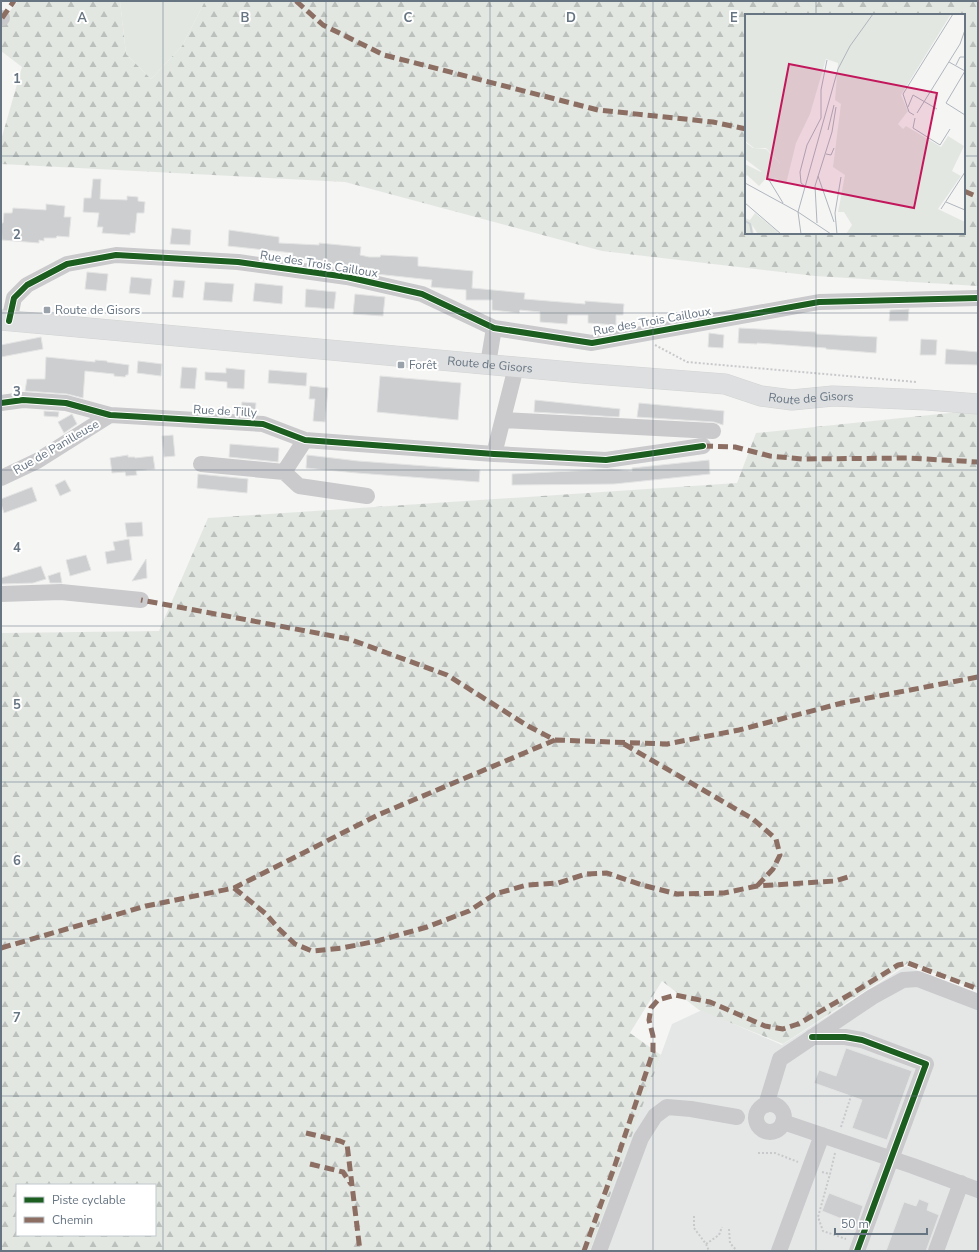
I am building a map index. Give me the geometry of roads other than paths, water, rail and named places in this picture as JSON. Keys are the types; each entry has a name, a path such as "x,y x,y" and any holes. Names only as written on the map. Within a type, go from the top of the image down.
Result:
{"main road":[{"name":"Route de Gisors","path":"5,320 582,373 725,384 761,396 792,400 833,396 978,404"}],"street":[{"name":"Rue des Trois Cailloux","path":"5,320 14,298 27,285 67,264 116,255 238,262 347,276 422,294 494,328 592,343 819,302 978,298"},
{"path":"488,364 494,328"},
{"path":"494,454 516,367"},
{"name":"Rue de Tilly","path":"1,403 23,400 66,403 110,416 263,424 305,440 494,454 606,460 703,446"},
{"name":"Rue de Panilleuse","path":"1,478 37,461 110,416"},
{"path":"503,420 713,431"},
{"path":"284,472 305,440"},
{"path":"201,464 284,472 299,486 367,496"},
{"path":"1,594 61,592 141,600"},
{"path":"599,1251 641,1138 655,1116 667,1107 737,1116 760,1115 774,1105 781,1110 783,1114 783,1122 779,1128 773,1132 766,1132 760,1128 760,1115 780,1059 872,997 903,980 918,979 978,1002"},
{"path":"812,1037 845,1037 862,1040 926,1064 858,1247"},
{"path":"783,1122 978,1190"},
{"path":"779,1251 822,1135"},
{"path":"936,1251 961,1184"}],"place":[{"name":"Route de Gisors","path":"47,310"},
{"name":"Forêt","path":"401,365"}]}
